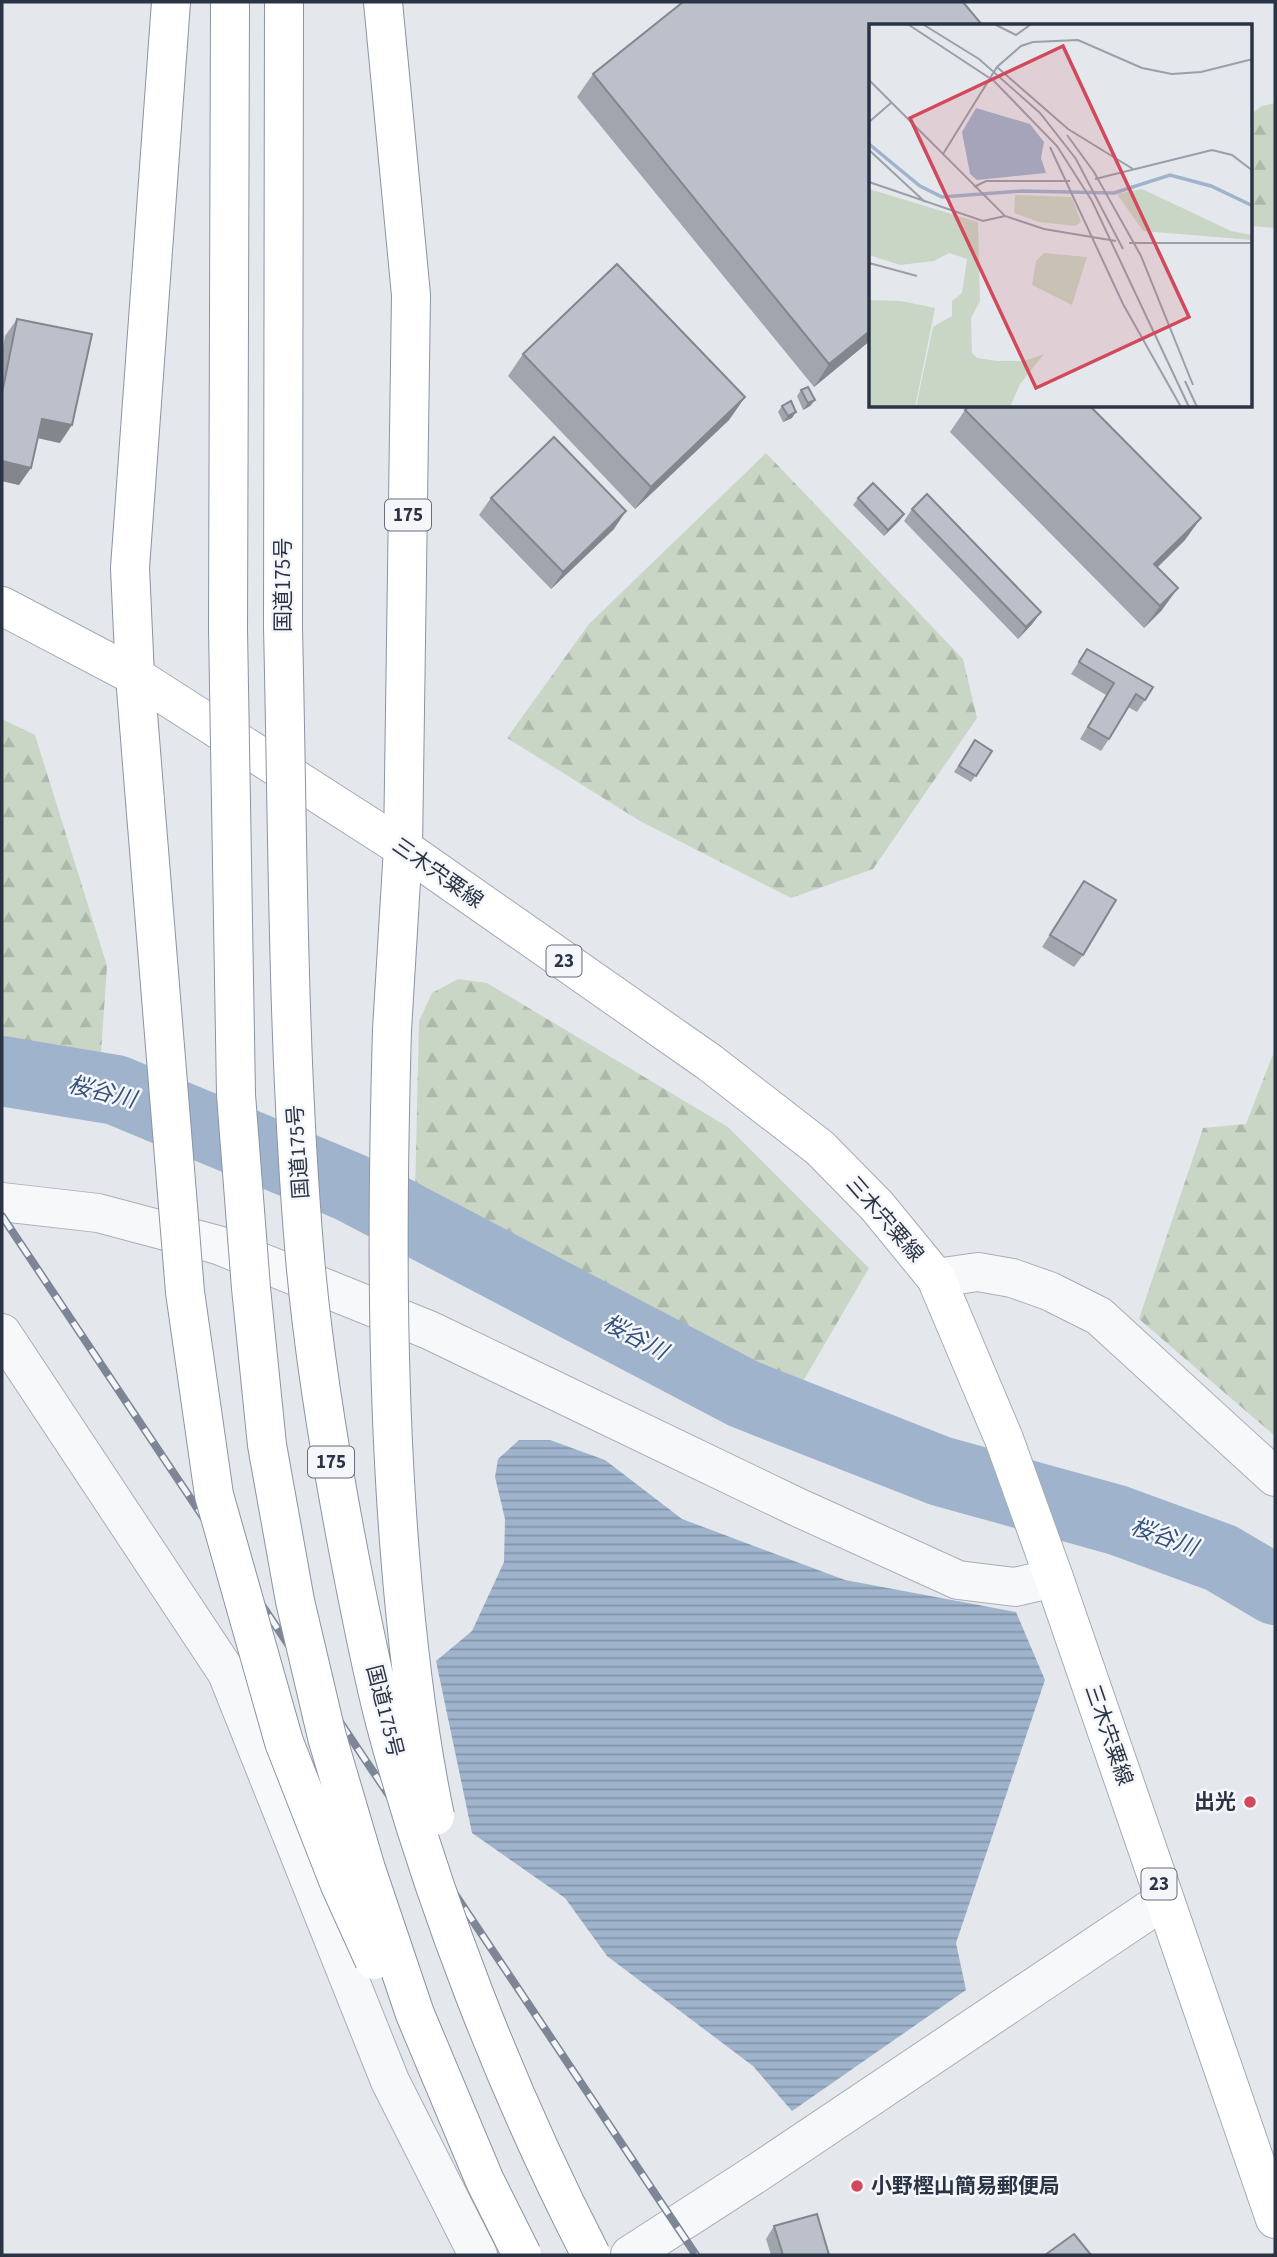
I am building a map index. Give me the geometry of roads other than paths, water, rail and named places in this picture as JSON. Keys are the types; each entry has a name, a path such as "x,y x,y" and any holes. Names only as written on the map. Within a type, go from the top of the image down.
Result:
{"main road":[{"path":"171,2 130,568 135,676 185,1292 214,1495 284,1742 340,1885 411,2040 522,2255"},
{"path":"230,2 228,629 236,1096 267,1445 295,1601 327,1737 366,1869 415,2014 485,2181"},
{"name":"国道175号","path":"284,2 283,627 294,1107 305,1262 326,1433 385,1722 430,1868 471,1983 519,2104 591,2255"},
{"name":"175","path":"383,2 411,295 403,848 392,1030 388,1157 390,1384 407,1637 434,1810 471,1983"},
{"name":"三木宍粟線","path":"2,606 135,676 403,848 709,1062 820,1148 877,1206 936,1278 1003,1439 1049,1564 1275,2219"}],"street":[{"path":"2,1202 98,1213 218,1245 429,1330 794,1506 958,1580 1015,1587 1049,1564"},
{"path":"936,1278 978,1272 1012,1278 1099,1316 1275,1477"},
{"path":"2,1333 227,1673 390,2081 478,2255"},
{"path":"630,2255 723,2196 1164,1900"}],"water":[{"path":"519,1440 550,1440 605,1460 682,1519 845,1580 1016,1612 1045,1680 956,1943 966,1990 792,2111 753,2066 607,1956 565,1898 472,1833 436,1661 472,1631 504,1562 505,1519 495,1477 498,1459"}],"waterway":[{"name":"桜谷川","path":"2,1071 116,1090 350,1187 744,1394 940,1471 1117,1520 1221,1558 1275,1590"}],"railway":[{"path":"2,1216 696,2255"}],"place":[{"name":"出光","path":"1250,1802"},
{"name":"小野樫山簡易郵便局","path":"857,2186"}]}
